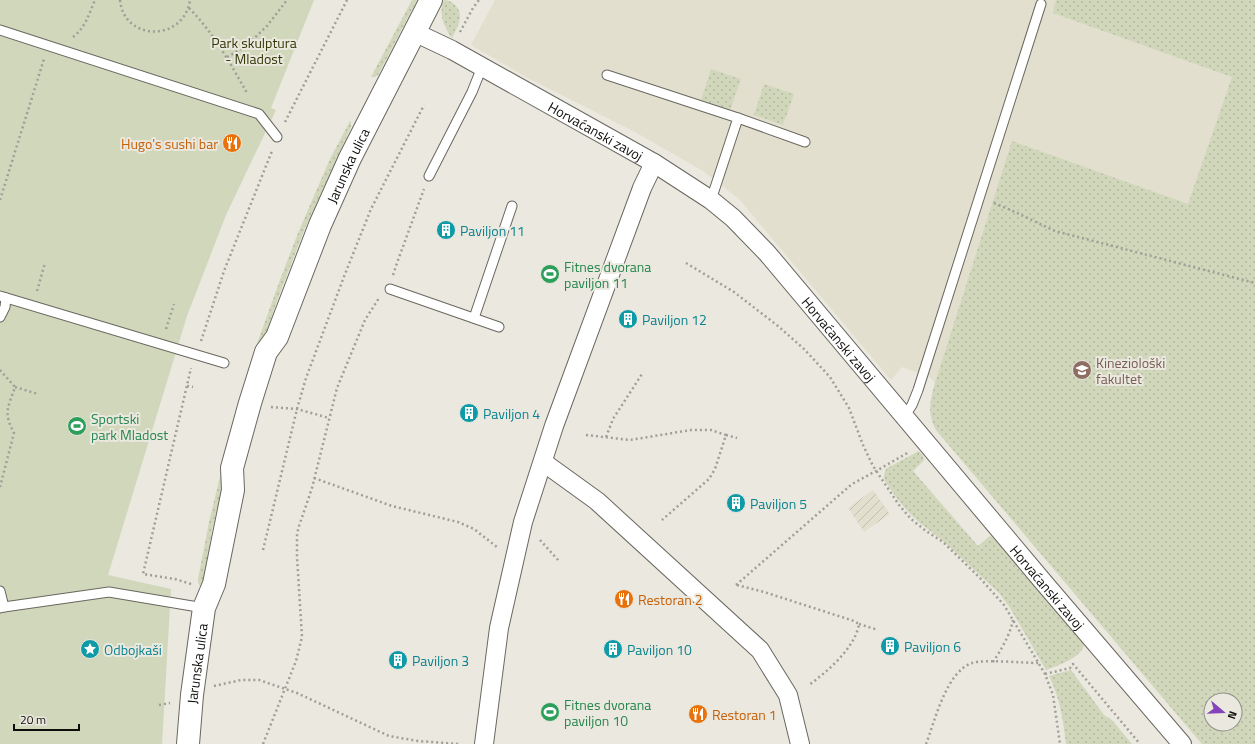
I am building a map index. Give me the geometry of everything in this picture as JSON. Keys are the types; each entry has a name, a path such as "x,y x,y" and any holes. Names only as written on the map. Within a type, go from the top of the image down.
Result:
{"street":[{"name":"Jarunska ulica","path":"201,744 206,679 216,610 214,584 233,490 243,471 277,353 277,337 290,299 350,158 431,0"},
{"name":"Horvaćanski zavoj","path":"414,32 482,67 654,163 711,200 732,218 767,253 1045,584 1182,744"},
{"path":"484,744 499,628 523,522 554,426 632,213 654,163"},
{"path":"542,462 597,501 760,650 788,695 800,744"},
{"name":"Jarunska ulica","path":"188,744 197,607 214,584"}],"lane":[{"path":"904,417 912,405 918,390 1041,4"},
{"path":"0,30 259,114 277,137"},
{"path":"429,176 472,92 482,67"},
{"path":"607,75 738,118 805,142"},
{"path":"711,200 738,118"},
{"path":"474,318 512,206"},
{"path":"390,289 499,327"},
{"path":"0,317 5,307 3,297 224,363"},
{"path":"0,591 2,608 109,592 197,607"}],"path":[{"path":"58,49 80,32 85,25 94,0"},
{"path":"120,0 126,16 133,24 143,30 154,32 165,30 176,25 184,17 189,8 190,0"},
{"path":"227,57 245,47 268,26 287,0"},
{"path":"197,607 192,585 173,579 143,574 187,386 196,354 224,271 277,137 347,0"},
{"path":"459,35 478,0"},
{"path":"189,8 198,16 227,57 259,114"},
{"path":"0,200 48,45"},
{"path":"263,550 297,409 306,378 371,209 424,106"},
{"path":"264,744 296,661 302,638 297,534 314,478 337,388 365,320 378,299 390,289 397,263 429,176"},
{"path":"979,196 1055,231 1255,283"},
{"path":"32,306 45,263"},
{"path":"686,263 734,292 778,326 804,349 830,377 849,408 863,445 876,471 898,505 911,519 943,542 980,578 1004,605 1013,619 1040,663 1053,695 1060,744"},
{"path":"0,370 15,387 38,394"},
{"path":"606,438 613,419 642,374"},
{"path":"187,386 193,387"},
{"path":"0,487 14,433 9,424 7,412 15,387"},
{"path":"266,407 297,409 329,418"},
{"path":"586,435 630,440 691,430 711,430 736,438"},
{"path":"662,520 709,479 715,469 726,435"},
{"path":"878,630 764,592 736,585 838,494 852,484 911,450"},
{"path":"314,478 392,506 458,522 474,529 498,548"},
{"path":"173,579 174,574"},
{"path":"993,662 1000,652 1012,626 1013,619"},
{"path":"809,685 823,675 844,654 858,631 859,624"},
{"path":"926,744 946,691 961,671 971,664 982,661 1040,663"},
{"path":"1045,674 1070,668 1073,664 1140,744"},
{"path":"212,687 241,680 259,680 286,688 390,736 418,741 459,744"}],"shaded area":[{"name":"Kineziološki fakultet","path":"495,0 1255,0 1255,744 1202,744 936,430 932,422 930,411 935,383 930,377 902,367 891,380 739,199 703,171 635,132 528,78 471,45"},
{"path":"873,490 890,514 864,532 848,508"}],"green space":[{"name":"Sportski park Mladost","path":"0,0 314,0 271,108 276,110 226,215 187,316 108,575 171,589 162,744 0,744"},
{"path":"412,0 417,0 378,75 371,77"},
{"path":"444,0 448,0 453,3 459,11 460,20 452,38 443,20 442,5"},
{"path":"1056,0 1255,0 1255,744 1202,744 936,430 931,418 930,406 935,383 1012,141 1188,204 1232,77 1053,13"},
{"path":"711,69 741,79 730,110 701,100"},
{"path":"764,84 794,94 783,125 754,115"},
{"path":"350,121 351,127 305,228 266,334 255,349 298,233 330,159"},
{"path":"234,419 236,420 233,439 212,530 202,588 199,585 198,579 209,522"},
{"path":"919,451 924,460 913,471 978,546 990,536 992,537 1084,645 1082,650 1074,658 1046,670 1010,608 999,593 942,540 911,515 899,501 885,481 885,471 887,468"},
{"path":"1071,670 1104,715 1112,720 1132,744 1066,744 1058,701 1049,676"}],"place":[{"name":"Hugo's sushi bar","path":"232,143"},
{"name":"Paviljon 11","path":"446,230"},
{"name":"Fitnes dvorana paviljon 11","path":"550,274"},
{"name":"Paviljon 12","path":"628,319"},
{"name":"Kineziološki fakultet","path":"1082,370"},
{"name":"Paviljon 4","path":"469,413"},
{"name":"Sportski park Mladost","path":"77,426"},
{"name":"Paviljon 5","path":"736,503"},
{"name":"Restoran 2","path":"624,599"},
{"name":"Paviljon 6","path":"890,646"},
{"name":"Odbojkaši","path":"90,649"},
{"name":"Paviljon 10","path":"613,649"},
{"name":"Paviljon 3","path":"398,660"},
{"name":"Fitnes dvorana paviljon 10","path":"550,712"},
{"name":"Restoran 1","path":"698,714"}],"park label":[{"name":"Park skulptura - Mladost","path":"254,50"}]}
